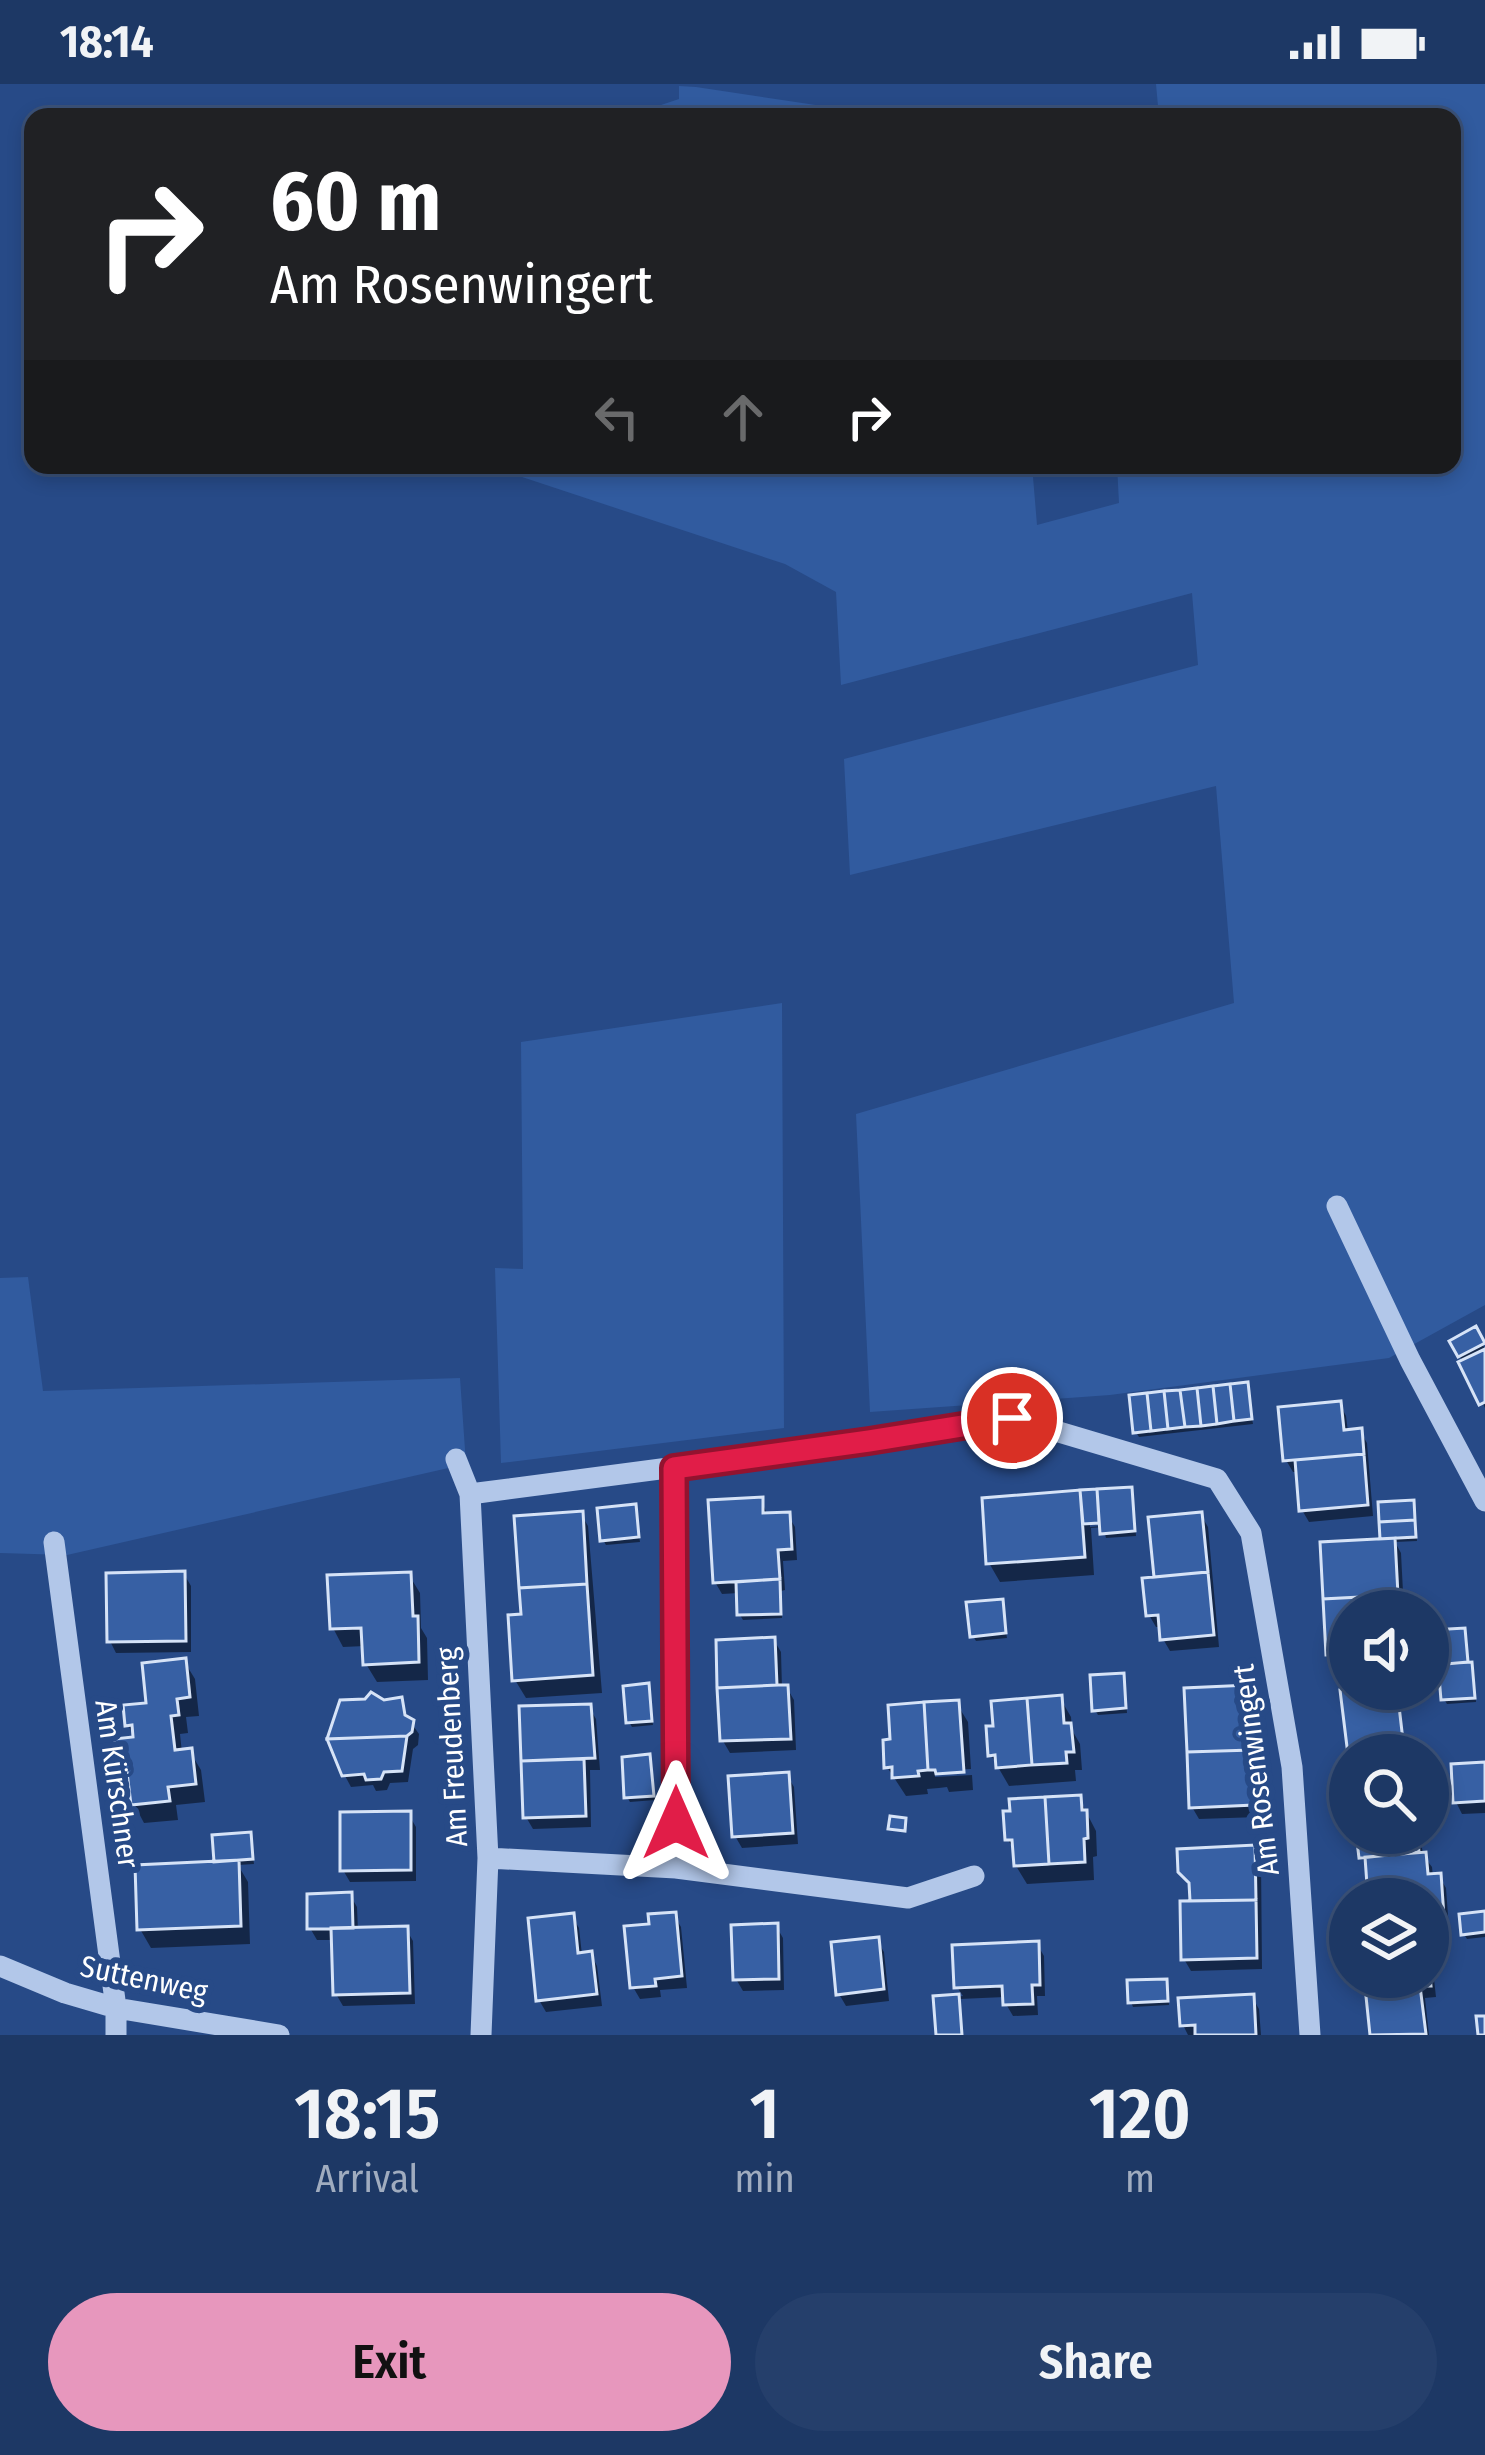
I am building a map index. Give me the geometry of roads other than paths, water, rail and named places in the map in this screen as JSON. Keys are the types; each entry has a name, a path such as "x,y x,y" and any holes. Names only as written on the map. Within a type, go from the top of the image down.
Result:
{"street":[{"path":"1337,1205 1410,1360 1485,1501"},
{"name":"Am Rosenwingert","path":"470,1494 1012,1418 1217,1479 1251,1533 1288,1743 1310,2035"},
{"name":"Am Freudenberg","path":"456,1459 470,1494 488,1858 481,2035"},
{"path":"674,1468 676,1868"},
{"name":"Am Kürschner","path":"54,1542 116,2035"},
{"path":"488,1858 676,1868 908,1898 974,1876"},
{"name":"Suttenweg","path":"0,1966 116,2008 279,2035"}]}
